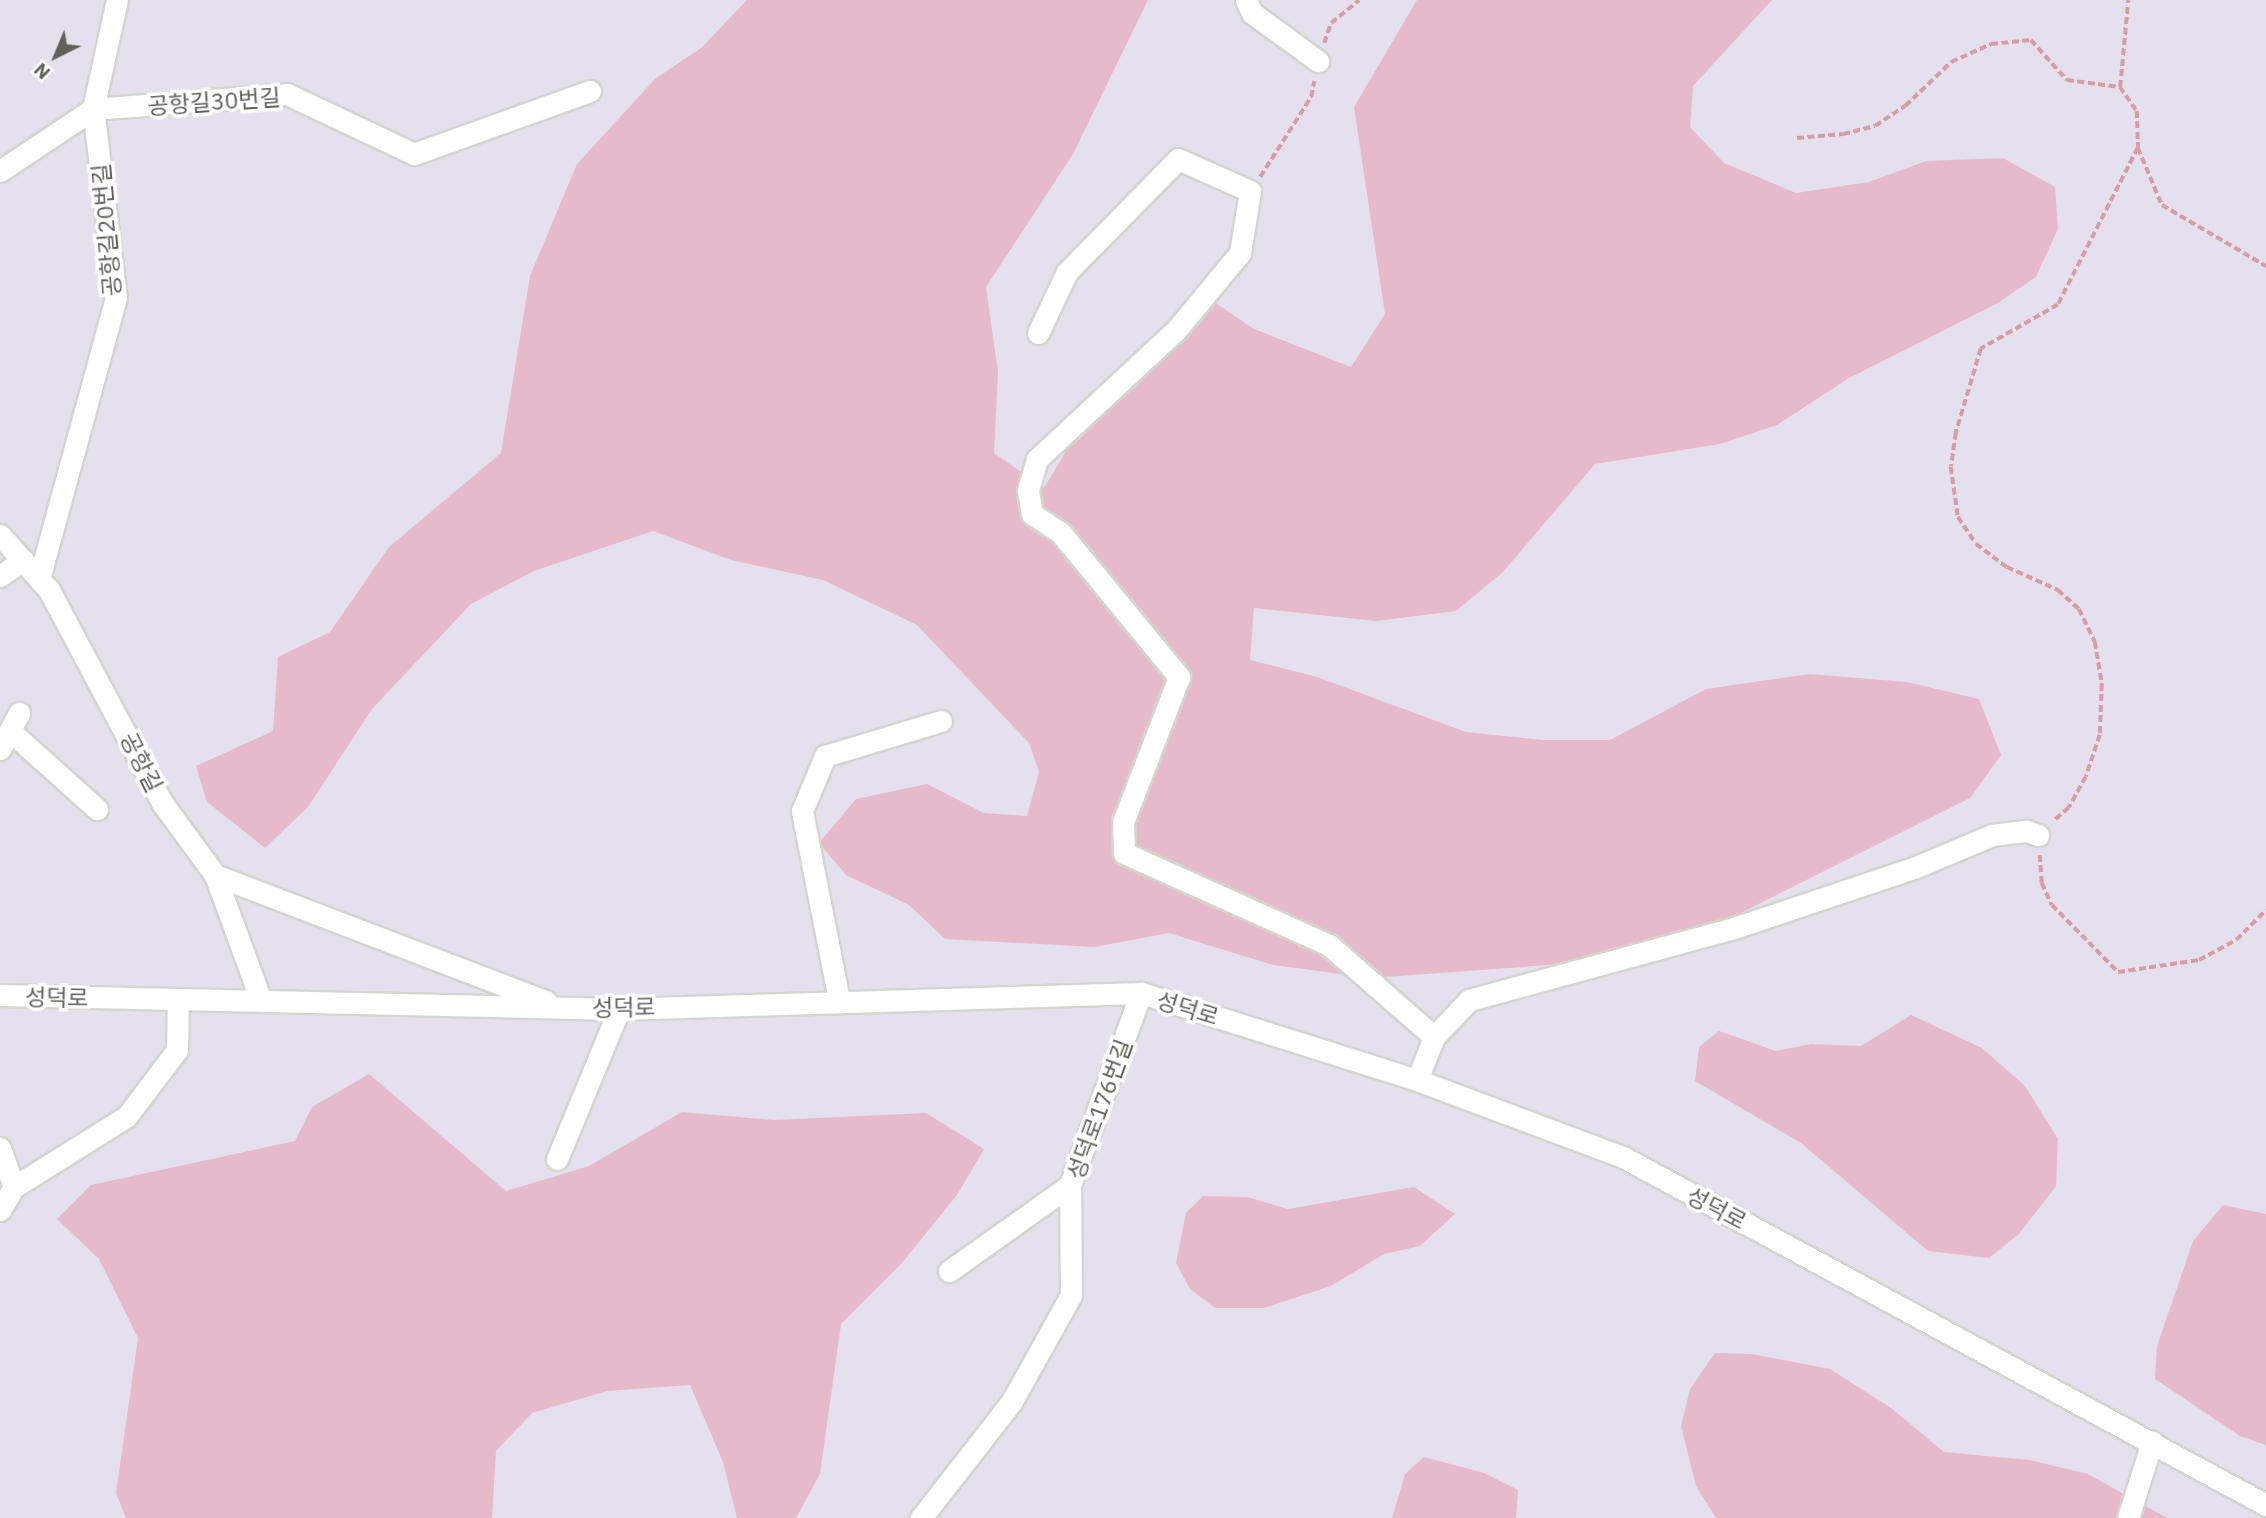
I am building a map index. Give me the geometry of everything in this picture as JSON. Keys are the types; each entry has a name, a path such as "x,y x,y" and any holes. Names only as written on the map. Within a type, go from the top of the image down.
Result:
{"street":[{"name":"공항길20번길","path":"39,579 116,298 93,109 117,0"},
{"path":"1246,0 1252,13 1318,61"},
{"name":"공항길30번길","path":"0,171 93,109 287,94 414,154 590,91"},
{"path":"1038,333 1067,272 1178,159 1250,191 1240,253 1175,330 1037,459 1028,491 1032,514 1060,532 1179,677 1123,822 1124,853 1329,945 1434,1037"},
{"name":"공항길","path":"0,536 39,579 107,694 163,804 215,875 261,1001"},
{"path":"0,576 23,560"},
{"path":"839,1000 802,811 824,756 941,721"},
{"path":"10,731 97,810"},
{"path":"1417,1080 1434,1037 1469,1000 1734,928 1916,867 1992,835 2027,831 2038,835"},
{"path":"215,875 562,1008"},
{"name":"성덕로","path":"0,995 619,1009 839,1000 1141,993 1417,1080 1623,1157 2266,1505"},
{"name":"성덕로176번길","path":"921,1518 1012,1401 1071,1295 1070,1185 1141,993"},
{"path":"0,1210 14,1187 127,1116 177,1050 178,999"},
{"path":"557,1159 619,1009"},
{"path":"0,1148 14,1187"},
{"path":"949,1271 1070,1185"},
{"path":"2128,1518 2152,1442"}],"path":[{"path":"1250,191 1311,97 1318,61 1331,23 1359,0"},
{"path":"2128,0 2120,87 2137,111 2138,148 2162,205 2266,266"},
{"path":"1797,138 1843,134 1875,126 1905,106 1951,62 1991,44 2031,40 2067,80 2120,87"},
{"path":"2138,148 2058,305 1981,349 1956,433 1951,467 1958,517 1976,544 2007,566 2059,590 2079,609 2095,642 2102,684 2101,734 2069,808 2038,835 2042,883 2052,905 2118,972 2199,960 2236,940 2266,910"}],"shaded area":[{"path":"747,0 1148,0 1073,154 986,287 998,372 994,453 1044,488 1077,433 1175,348 1214,302 1254,329 1351,367 1385,314 1354,107 1417,0 1772,0 1693,86 1690,127 1724,163 1796,193 1869,182 1926,161 2003,158 2055,187 2058,229 2036,277 1998,303 1849,378 1777,425 1720,444 1595,464 1503,572 1456,611 1376,621 1254,608 1250,660 1317,677 1466,732 1542,740 1610,740 1706,689 1810,674 1907,682 1979,699 2001,755 1970,798 1683,942 1562,964 1371,978 1273,965 1169,933 1094,947 945,939 909,905 846,875 819,843 856,799 927,784 984,813 1027,816 1039,772 1029,743 917,625 823,580 731,560 653,531 534,571 471,604 372,709 308,807 265,848 207,802 196,766 273,731 278,657 330,632 389,547 501,453 530,276 577,164 655,79 701,48"},
{"path":"1911,1015 1982,1048 2025,1086 2058,1139 2056,1186 2019,1234 1989,1258 1928,1251 1801,1143 1695,1081 1699,1047 1719,1031 1776,1051 1811,1044 1861,1046"},
{"path":"369,1074 506,1191 589,1166 682,1112 774,1120 926,1113 984,1149 957,1195 901,1264 841,1324 820,1474 796,1518 737,1518 723,1462 690,1385 607,1391 532,1413 496,1451 492,1518 126,1518 116,1493 138,1338 99,1259 57,1219 91,1185 295,1141 312,1107"},
{"path":"1414,1187 1455,1214 1420,1246 1384,1254 1331,1286 1264,1308 1215,1308 1190,1289 1176,1263 1186,1213 1203,1196 1247,1197 1288,1209"},
{"path":"2223,1205 2266,1214 2266,1445 2240,1436 2155,1379 2157,1346 2193,1241"},
{"path":"1715,1353 1752,1354 1830,1369 1891,1408 1944,1452 2030,1460 2088,1474 2167,1518 1716,1518 1696,1486 1681,1426 1690,1389"},
{"path":"1424,1457 1484,1473 1518,1490 1516,1518 1392,1518 1405,1474"}]}
